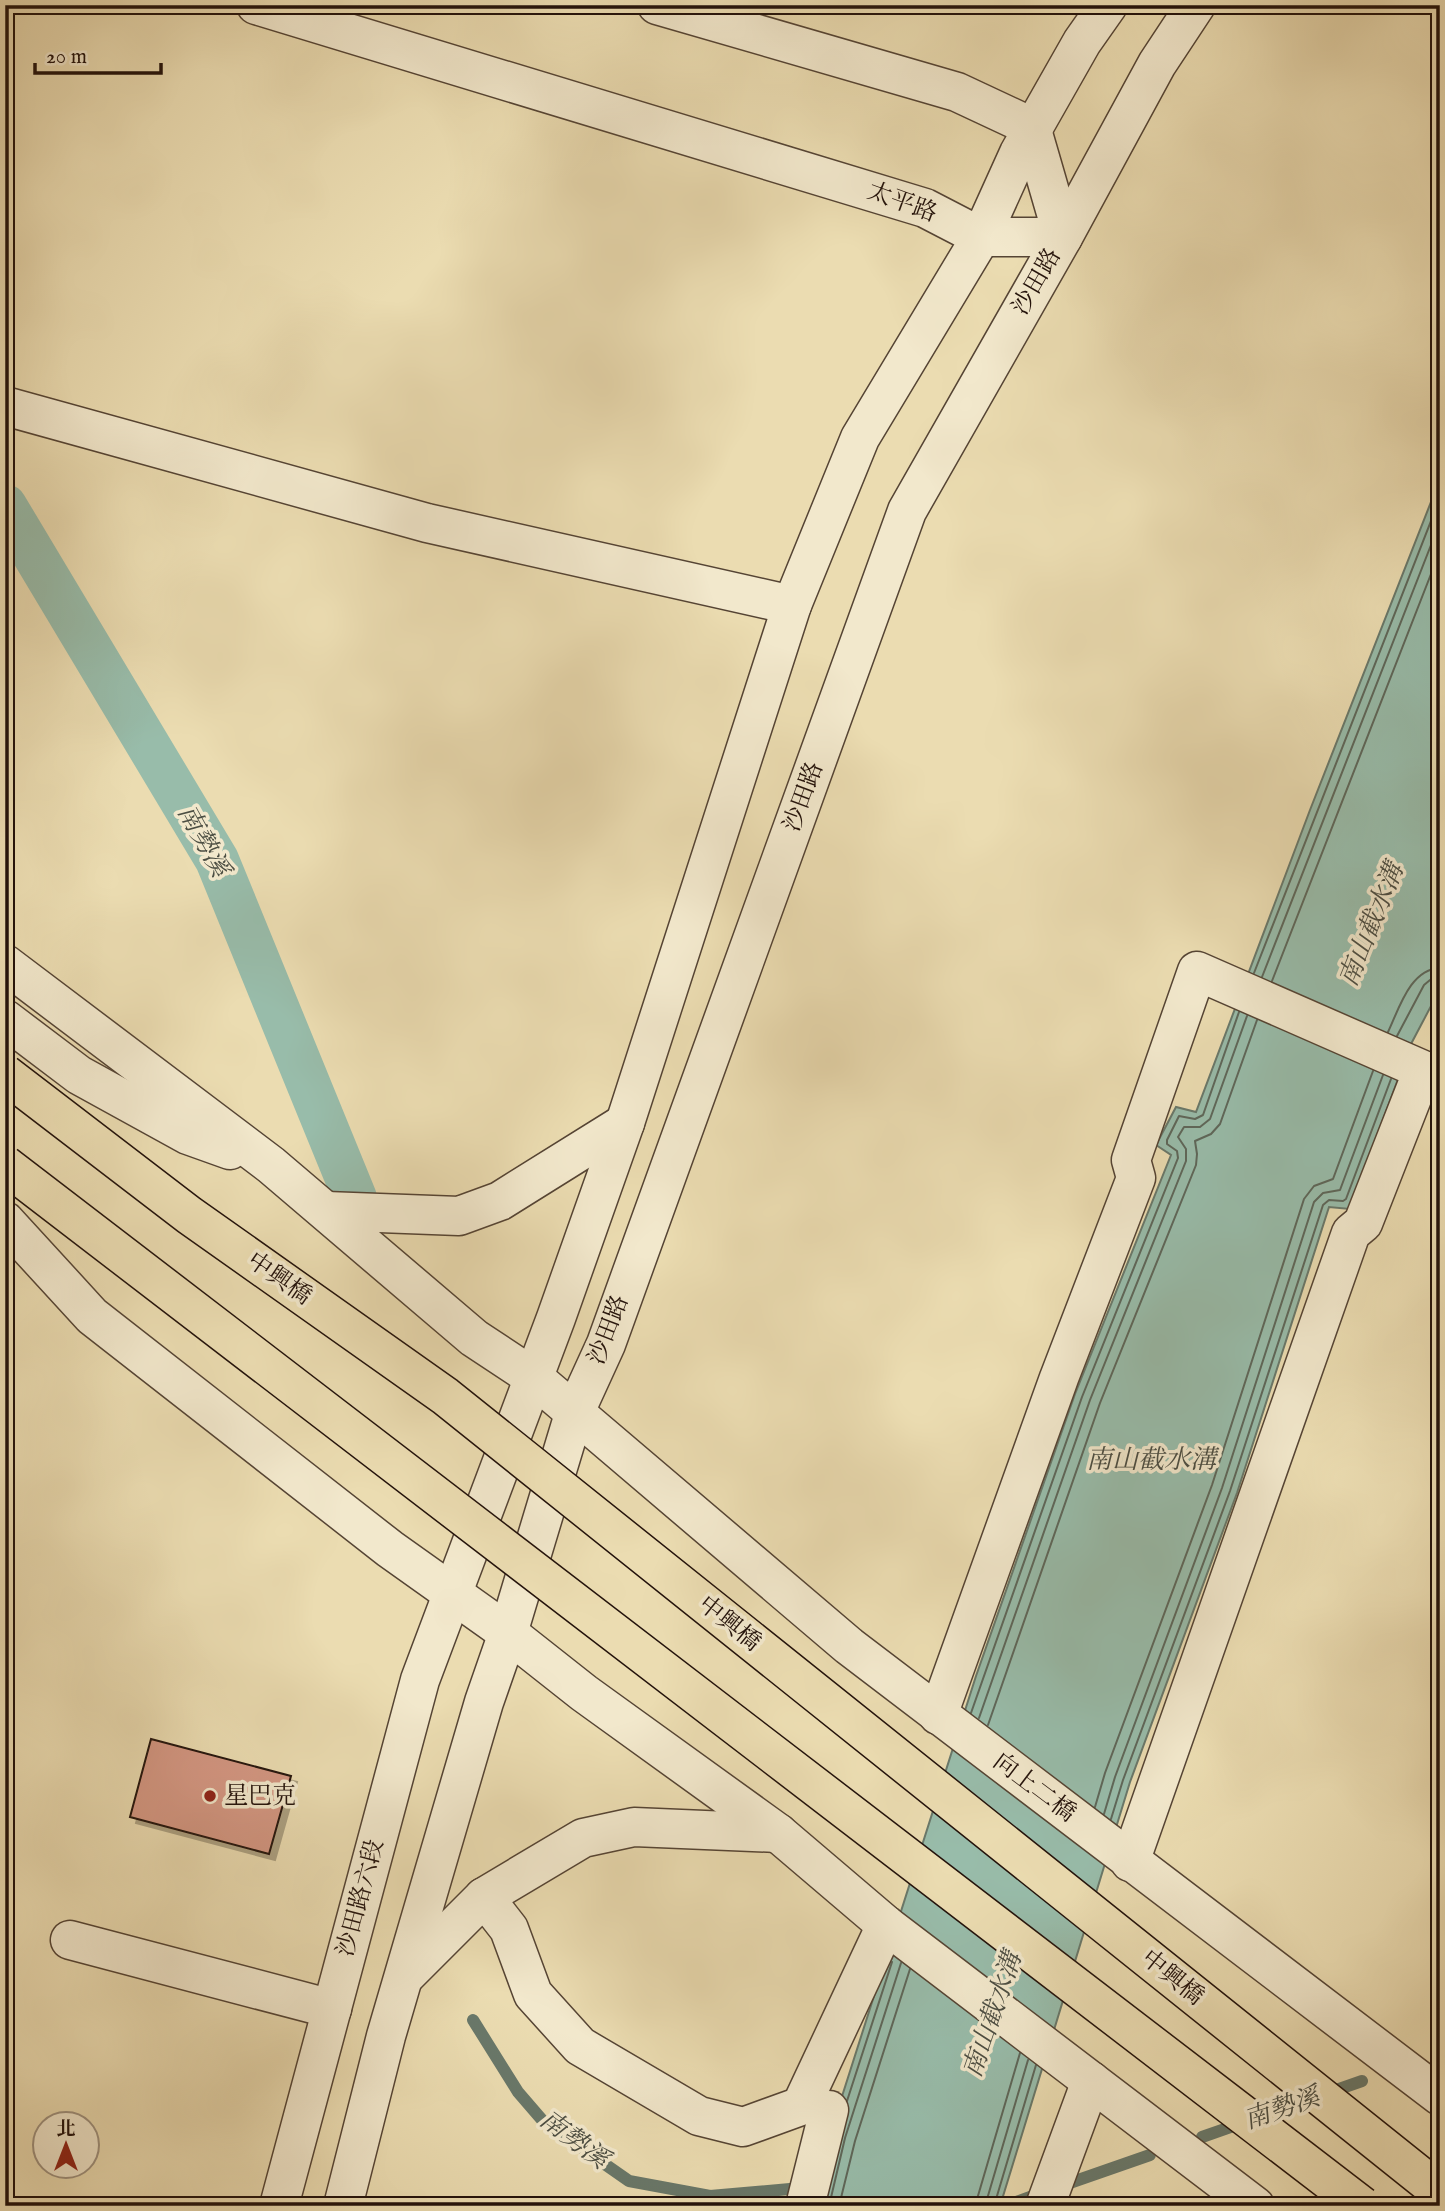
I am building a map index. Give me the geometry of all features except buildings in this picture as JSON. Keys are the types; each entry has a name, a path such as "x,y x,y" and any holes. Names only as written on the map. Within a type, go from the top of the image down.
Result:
{"main road":[{"name":"中興橋","path":"5,1073 189,1215 445,1396 1440,2192"},
{"path":"5,1165 1362,2206"}],"street":[{"name":"太平路","path":"256,5 925,208 981,237 1063,237"},
{"path":"657,5 957,92 1019,121 1032,130 1063,237"},
{"path":"452,1593 625,1123 792,605 860,438 981,237 1019,153 1082,42 1108,5"},
{"name":"沙田路","path":"508,1633 574,1414 606,1344 907,511 1063,237 1157,64 1196,5"},
{"path":"5,406 427,523 792,605"},
{"name":"向上二橋","path":"5,964 271,1165 474,1338 533,1377 849,1646 1440,2096"},
{"path":"938,1715 1059,1378 1136,1178 1131,1160 1197,971 1423,1070 1363,1223 1351,1233 1130,1861"},
{"path":"5,1019 79,1075 188,1135 271,1165"},
{"path":"327,1211 459,1216 500,1201 625,1123"},
{"path":"5,1221 92,1316 390,1549 778,1833 886,1925 1255,2206"},
{"path":"5,1258 165,1373"},
{"name":"沙田路六段","path":"279,2206 420,1680 452,1593"},
{"path":"343,2206 386,2036 484,1702 508,1633"},
{"path":"404,1978 484,1897 583,1838 634,1827 778,1833"},
{"path":"484,1897 509,1929 533,1994 580,2046 699,2116 743,2127 801,2106 886,1925"},
{"path":"70,1940 332,2009"},
{"path":"1045,2206 1090,2082"},
{"path":"804,2206 829,2110"}],"water":[{"name":"南山截水溝","path":"1440,479 1440,989 1411,1044 1350,1209 1329,1207 1237,1493 1130,1782 1000,2206 812,2206 830,2134 976,1676 1075,1394 1171,1155 1156,1145 1176,1107 1196,1112 1310,810"}],"waterway":[{"name":"南勢溪","path":"5,506 217,860 355,1198"},
{"name":"南勢溪","path":"473,2020 518,2092 543,2121 629,2181 710,2196 801,2188"},
{"name":"南勢溪","path":"1202,2137 1362,2081"},
{"name":"南勢溪","path":"1061,2186 1150,2155"},
{"name":"南勢溪","path":"1005,2206 1041,2193"}],"place":[{"name":"星巴克","path":"210,1796"}]}
